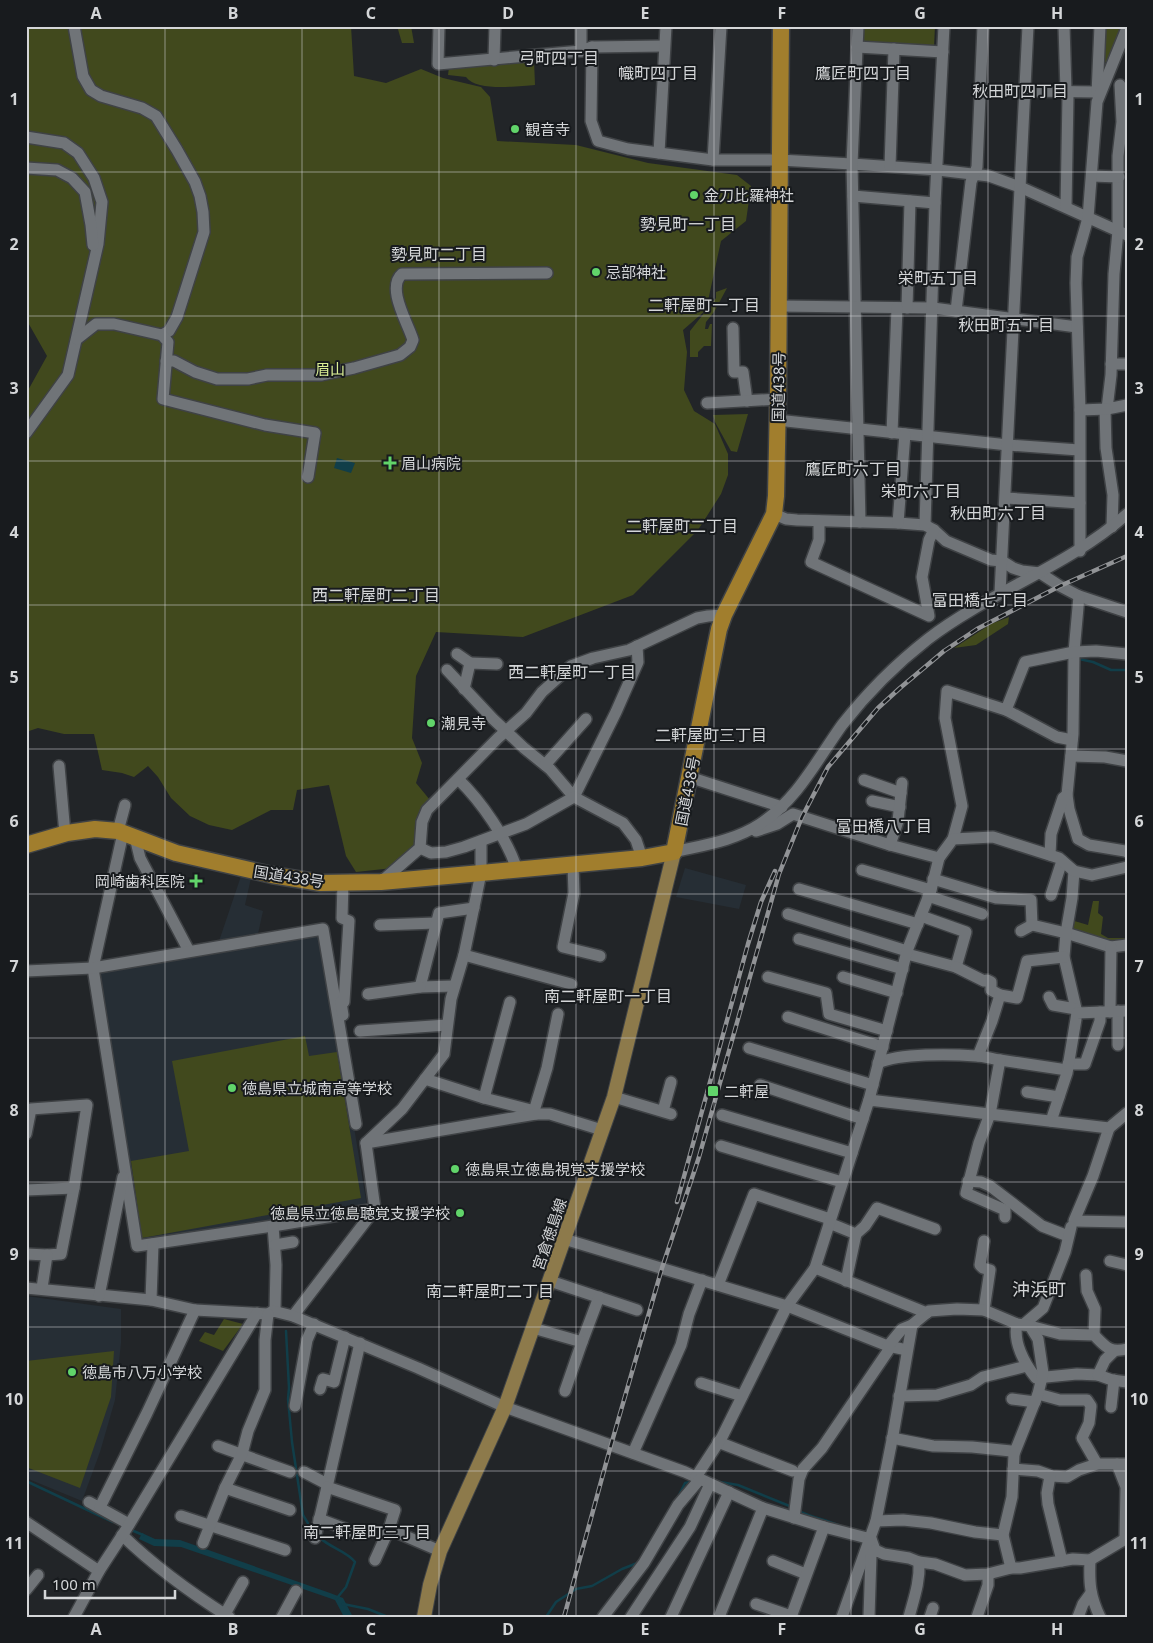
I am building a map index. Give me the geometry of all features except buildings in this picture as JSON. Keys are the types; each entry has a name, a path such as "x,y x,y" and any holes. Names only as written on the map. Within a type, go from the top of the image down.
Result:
{"highway":[{"name":"国道438号","path":"26,845 65,834 95,829 125,834 176,852 272,875 320,883 381,882 574,865 642,858 674,852 719,629 724,615 774,514 778,399 781,26"}],"main road":[{"name":"宮倉徳島線","path":"424,1617 440,1551 505,1407 614,1097 674,852"}],"street":[{"path":"74,26 84,76 91,90 101,96 142,108 156,116 178,150 195,182 200,196 204,212 204,232 177,317 169,331 162,336"},
{"path":"439,26 438,64 581,51 592,47 664,46"},
{"path":"494,60 495,26"},
{"path":"581,26 581,51"},
{"path":"659,153 666,26"},
{"path":"713,160 721,26"},
{"path":"858,26 852,164 860,522"},
{"path":"933,636 922,577 930,528 928,436 944,26"},
{"path":"956,311 971,182 976,167 982,26"},
{"path":"1000,593 1028,26"},
{"path":"1064,26 1066,91 1068,96 1066,207"},
{"path":"1080,550 1080,410 1076,283 1078,256 1088,218 1092,176 1100,26"},
{"path":"1097,97 1127,28"},
{"path":"592,47 591,121 598,141 628,149 713,160 779,160 890,166 989,176 1066,207 1122,233"},
{"path":"857,47 943,52"},
{"path":"890,166 894,49"},
{"path":"1112,527 1112,495 1105,442 1106,409 1112,364 1114,274 1122,233 1118,156 1122,122 1120,85"},
{"path":"1025,91 1066,91 1097,97"},
{"path":"26,137 64,143 78,153 94,178 102,202 98,244 68,375 26,433"},
{"path":"26,168 57,170 72,178 85,192 91,225 94,259"},
{"path":"1092,176 1119,177"},
{"path":"853,196 936,203"},
{"path":"892,433 910,201"},
{"path":"166,361 174,361 195,372 217,379 320,375 354,368 400,355 410,347 413,340 396,295 395,285 397,278 402,274 547,273"},
{"path":"779,306 933,308 1077,327"},
{"path":"77,339 96,324 114,324 162,336 168,342 163,399 265,425 315,433 308,477"},
{"path":"733,328 734,372 743,372 747,401"},
{"path":"1112,364 1127,364"},
{"path":"707,403 778,399"},
{"path":"1080,410 1106,409 1127,405"},
{"path":"777,420 892,433 1079,450"},
{"path":"898,523 905,434"},
{"path":"1006,498 1080,503"},
{"path":"774,514 786,519 898,523 930,528 946,541 991,560 1002,561 1013,568 1040,573 1079,596 1127,612"},
{"path":"740,835 759,825 782,807 794,794 844,724 870,692 906,657 933,636 1000,593 1080,550 1127,514"},
{"path":"819,521 819,540 811,562 929,616"},
{"path":"1079,596 1074,652 1071,756 1066,795 1078,839 1089,845 1127,852"},
{"path":"381,882 420,848 422,822 427,810 506,731 526,714 542,692 571,666 593,658 629,650 697,618 724,615"},
{"path":"420,848 431,853 446,852 481,841 526,824 574,797 616,712 638,662 637,646"},
{"path":"1006,710 1025,662 1074,652 1096,651 1127,654"},
{"path":"457,654 470,663 497,664"},
{"path":"464,690 470,663"},
{"path":"447,670 464,690 506,731 546,765 574,797 623,823 636,840 642,858"},
{"path":"631,1617 690,1527 702,1480 718,1442 786,1306 815,1268 869,1100 907,952 931,888 939,858 953,839 962,806 945,718 947,691 1006,710 1057,737 1072,740"},
{"path":"546,765 586,719"},
{"path":"1071,756 1105,757 1127,761"},
{"path":"59,766 65,834"},
{"path":"689,778 782,807"},
{"path":"458,779 476,797 500,834 512,854 517,870"},
{"path":"864,780 902,788 898,821 890,845"},
{"path":"1050,855 1051,834 1063,798 1066,795"},
{"path":"872,801 900,807"},
{"path":"125,805 125,834 93,968 137,1246 273,1226 375,1208"},
{"path":"674,852 722,841 777,824 793,814 890,845 939,858"},
{"path":"125,834 140,858 189,951"},
{"path":"953,839 993,837 1050,855 1062,861 1074,871 1092,875 1127,867"},
{"path":"366,1143 402,1108 444,1054 451,999 464,955 481,873 481,841"},
{"path":"1051,895 1062,861"},
{"path":"574,865 574,893 563,947 600,956"},
{"path":"862,870 931,888 996,898 1031,900 1032,925"},
{"path":"1051,1121 1067,1070 1077,1011 1064,957 1074,871"},
{"path":"338,1021 344,1020 340,1002 344,1002 345,993 348,921 342,918 343,882"},
{"path":"931,888 982,914"},
{"path":"799,889 966,932 956,967"},
{"path":"420,987 438,913 474,908"},
{"path":"788,914 956,967 984,981 991,982 991,990 1017,998 1027,961 1064,957"},
{"path":"380,925 436,924"},
{"path":"1021,930 1032,925 1111,947 1127,945"},
{"path":"26,971 93,968 323,929 356,1124"},
{"path":"799,938 903,969"},
{"path":"1111,947 1114,1012 1118,1045"},
{"path":"464,955 571,984"},
{"path":"768,977 826,993 829,1014 887,1031"},
{"path":"843,977 897,993"},
{"path":"368,994 420,987 454,986"},
{"path":"978,1056 1000,994"},
{"path":"1049,997 1053,1005 1077,1011 1114,1012"},
{"path":"484,1098 510,1002"},
{"path":"1030,1069 1067,1070 1086,1064 1100,1021 1114,1012"},
{"path":"535,1112 547,1068 558,1014"},
{"path":"788,1017 882,1054 978,1056 1067,1070"},
{"path":"360,1032 447,1025"},
{"path":"749,1048 873,1085"},
{"path":"1000,1060 990,1114 979,1142 966,1193 1005,1210 1005,1217"},
{"path":"424,1079 484,1098 535,1112 550,1114 602,1130"},
{"path":"614,1097 667,1112 671,1082"},
{"path":"760,1085 863,1120"},
{"path":"1027,1092 1059,1097"},
{"path":"869,1100 1109,1128"},
{"path":"26,1134 31,1109 87,1105 74,1188 60,1254 26,1254"},
{"path":"1124,1110 1109,1128 1074,1221 1127,1222"},
{"path":"366,1143 535,1112"},
{"path":"722,1115 852,1153"},
{"path":"293,1316 375,1208 366,1143"},
{"path":"721,1146 842,1182"},
{"path":"99,1296 124,1170"},
{"path":"968,1181 981,1182 990,1186 1042,1226 1070,1232 1065,1252 1043,1308 1015,1334 1027,1366 1036,1378 1077,1374 1098,1375 1127,1382"},
{"path":"26,1190 74,1188"},
{"path":"718,1285 754,1194 830,1221 856,1234"},
{"path":"846,1281 856,1234 865,1226 877,1208 936,1229"},
{"path":"203,1543 225,1488 242,1454 248,1431 265,1390 266,1312 276,1266 273,1226"},
{"path":"564,1239 786,1306 888,1346 907,1350"},
{"path":"275,1245 293,1242"},
{"path":"984,1242 980,1265 982,1268 990,1270 984,1310"},
{"path":"151,1300 153,1244"},
{"path":"42,1288 47,1255"},
{"path":"1110,1261 1127,1265"},
{"path":"815,1268 927,1313"},
{"path":"1086,1275 1087,1291 1095,1309 1094,1335"},
{"path":"633,1454 681,1345 689,1314 702,1280"},
{"path":"550,1281 637,1310"},
{"path":"26,1288 42,1288 99,1296 151,1300 195,1310 266,1312 293,1316 360,1343 505,1407 702,1480 763,1508 824,1526 873,1544 884,1554 935,1564 965,1575 988,1574 1011,1568 1073,1559 1090,1560 1126,1538 1126,1487 1122,1464 1097,1464 1079,1470 1067,1477 1050,1476 1038,1471 1013,1468"},
{"path":"565,1391 599,1297"},
{"path":"129,1524 94,1505 147,1413 195,1310"},
{"path":"794,1518 799,1479 803,1469 822,1448 888,1351 888,1346 902,1329 912,1325 930,1311 984,1310 1024,1325 1060,1334 1094,1335 1114,1351 1127,1349"},
{"path":"74,1617 99,1571 266,1312"},
{"path":"295,1406 308,1340 314,1324"},
{"path":"869,1617 871,1555 876,1521 912,1325"},
{"path":"1011,1568 1003,1535 1012,1497 1014,1454 1037,1398 1042,1378 1038,1339 1024,1325"},
{"path":"533,1328 582,1342"},
{"path":"334,1382 345,1337"},
{"path":"316,1538 360,1343"},
{"path":"1098,1375 1106,1360 1114,1351"},
{"path":"899,1396 937,1395 970,1385 983,1377 1027,1366"},
{"path":"320,1389 323,1379 350,1387"},
{"path":"1111,1407 1114,1380"},
{"path":"701,1383 742,1396"},
{"path":"1012,1399 1086,1400 1092,1406 1089,1423 1082,1438 1097,1464"},
{"path":"892,1438 933,1446 972,1447 1011,1451 1014,1454"},
{"path":"718,1442 792,1471"},
{"path":"218,1446 290,1472"},
{"path":"304,1472 327,1485 395,1510 376,1560"},
{"path":"1050,1476 1047,1494 1048,1504 1057,1526 1062,1561"},
{"path":"603,1617 644,1563 678,1505 702,1480"},
{"path":"225,1488 290,1510"},
{"path":"671,1617 730,1492"},
{"path":"719,1617 763,1508"},
{"path":"181,1516 285,1550"},
{"path":"320,1519 359,1534"},
{"path":"876,1521 903,1520 1003,1535"},
{"path":"26,1522 99,1571"},
{"path":"756,1604 791,1616 824,1526"},
{"path":"388,1529 440,1551"},
{"path":"122,1535 147,1560 227,1616 243,1582"},
{"path":"842,1617 873,1544"},
{"path":"1090,1560 1089,1583 1100,1617"},
{"path":"773,1561 806,1574"},
{"path":"911,1616 916,1595 919,1562"},
{"path":"977,1617 988,1585 988,1574"},
{"path":"26,1590 38,1575"},
{"path":"282,1617 296,1591"},
{"path":"1078,1617 1083,1604 1091,1593"}],"shaded area":[{"path":"685,868 746,885 739,909 676,897"},
{"name":"徳島県立城南高等学校","path":"241,876 251,878 245,905 263,911 256,943 322,932 367,1206 140,1241 99,971 216,950"},
{"name":"徳島市八万小学校","path":"26,1296 121,1309 121,1343 115,1400 100,1452 82,1501 26,1478"}],"green space":[{"name":"眉山","path":"26,26 351,26 354,76 386,83 421,69 443,78 481,87 490,97 497,141 576,145 648,163 737,175 751,186 746,221 721,241 706,310 683,330 687,352 684,390 694,411 715,424 728,454 728,475 721,494 698,530 633,595 523,637 436,632 416,676 412,738 422,763 416,783 430,800 418,814 420,844 393,868 356,872 346,856 329,785 297,790 293,810 271,810 232,830 209,825 190,816 171,798 158,777 148,766 134,777 102,770 94,734 64,734 38,728 26,732 26,394 47,356 26,319"},
{"path":"397,26 411,26 414,43 402,43"},
{"path":"861,26 935,26 934,47 860,44"},
{"path":"1105,26 1124,26 1109,63 1104,62"},
{"path":"534,60 535,85 498,87 479,85 471,82 466,77 448,75 449,67"},
{"path":"727,288 714,312 706,322 705,329 708,329 710,324 712,324 711,346 704,346 698,352 698,357 690,357 690,331 716,298 716,292"},
{"path":"748,414 737,452 731,451 713,415"},
{"path":"1009,617 1008,624 976,645 954,648 991,624"},
{"path":"1093,901 1099,901 1098,913 1103,917 1101,934 1108,938 1127,938 1127,942 1112,944 1069,931 1071,920 1088,925"},
{"path":"305,1036 309,1056 337,1052 361,1198 142,1238 131,1161 189,1151 172,1061"},
{"path":"224,1319 243,1324 223,1351 199,1341 205,1332 214,1335"},
{"path":"114,1351 111,1397 80,1488 26,1467 26,1391 29,1390 26,1361"}],"water":[{"path":"337,458 355,463 351,473 334,468"},
{"path":"142,1533 155,1539 180,1540 343,1598 353,1617 344,1617 335,1600 181,1547 154,1546 139,1539"}],"waterway":[{"path":"1079,659 1093,662 1111,670 1127,670"},
{"path":"286,1331 288,1399 292,1442 303,1515 312,1530"},
{"path":"26,1481 113,1522"},
{"path":"714,1481 738,1485 792,1507"},
{"path":"677,1499 685,1483 691,1482"},
{"path":"799,1511 843,1527"},
{"path":"129,1529 143,1535"},
{"path":"319,1537 348,1555 355,1562 346,1587 337,1598"},
{"path":"546,1617 556,1602 576,1589 592,1586 622,1569 640,1562"},
{"path":"343,1604 368,1609 388,1617"}],"railway":[{"path":"564,1617 662,1268 699,1157 779,874 802,817 828,767 878,708 944,651 977,629 1060,586 1127,556"},
{"path":"677,1202 748,944 761,902 775,871"}],"place":[{"name":"観音寺","path":"515,129"},
{"name":"金刀比羅神社","path":"694,195"},
{"name":"忌部神社","path":"596,272"},
{"name":"眉山病院","path":"390,463"},
{"name":"潮見寺","path":"431,723"},
{"name":"岡崎歯科医院","path":"196,881"},
{"name":"徳島県立城南高等学校","path":"232,1088"},
{"name":"二軒屋","path":"713,1091"},
{"name":"徳島県立徳島視覚支援学校","path":"455,1169"},
{"name":"徳島県立徳島聴覚支援学校","path":"460,1213"},
{"name":"徳島市八万小学校","path":"72,1372"}],"district":[{"name":"弓町四丁目","path":"559,58"},
{"name":"幟町四丁目","path":"658,73"},
{"name":"鷹匠町四丁目","path":"863,73"},
{"name":"秋田町四丁目","path":"1020,91"},
{"name":"勢見町一丁目","path":"688,224"},
{"name":"勢見町二丁目","path":"439,254"},
{"name":"栄町五丁目","path":"938,278"},
{"name":"二軒屋町一丁目","path":"704,305"},
{"name":"秋田町五丁目","path":"1006,325"},
{"name":"鷹匠町六丁目","path":"853,469"},
{"name":"栄町六丁目","path":"921,491"},
{"name":"秋田町六丁目","path":"998,513"},
{"name":"二軒屋町二丁目","path":"682,526"},
{"name":"西二軒屋町二丁目","path":"376,595"},
{"name":"富田橋七丁目","path":"980,600"},
{"name":"西二軒屋町一丁目","path":"572,672"},
{"name":"二軒屋町三丁目","path":"711,735"},
{"name":"富田橋八丁目","path":"884,826"},
{"name":"南二軒屋町一丁目","path":"608,996"},
{"name":"沖浜町","path":"1039,1289"},
{"name":"南二軒屋町二丁目","path":"490,1291"},
{"name":"南二軒屋町三丁目","path":"367,1532"}]}
